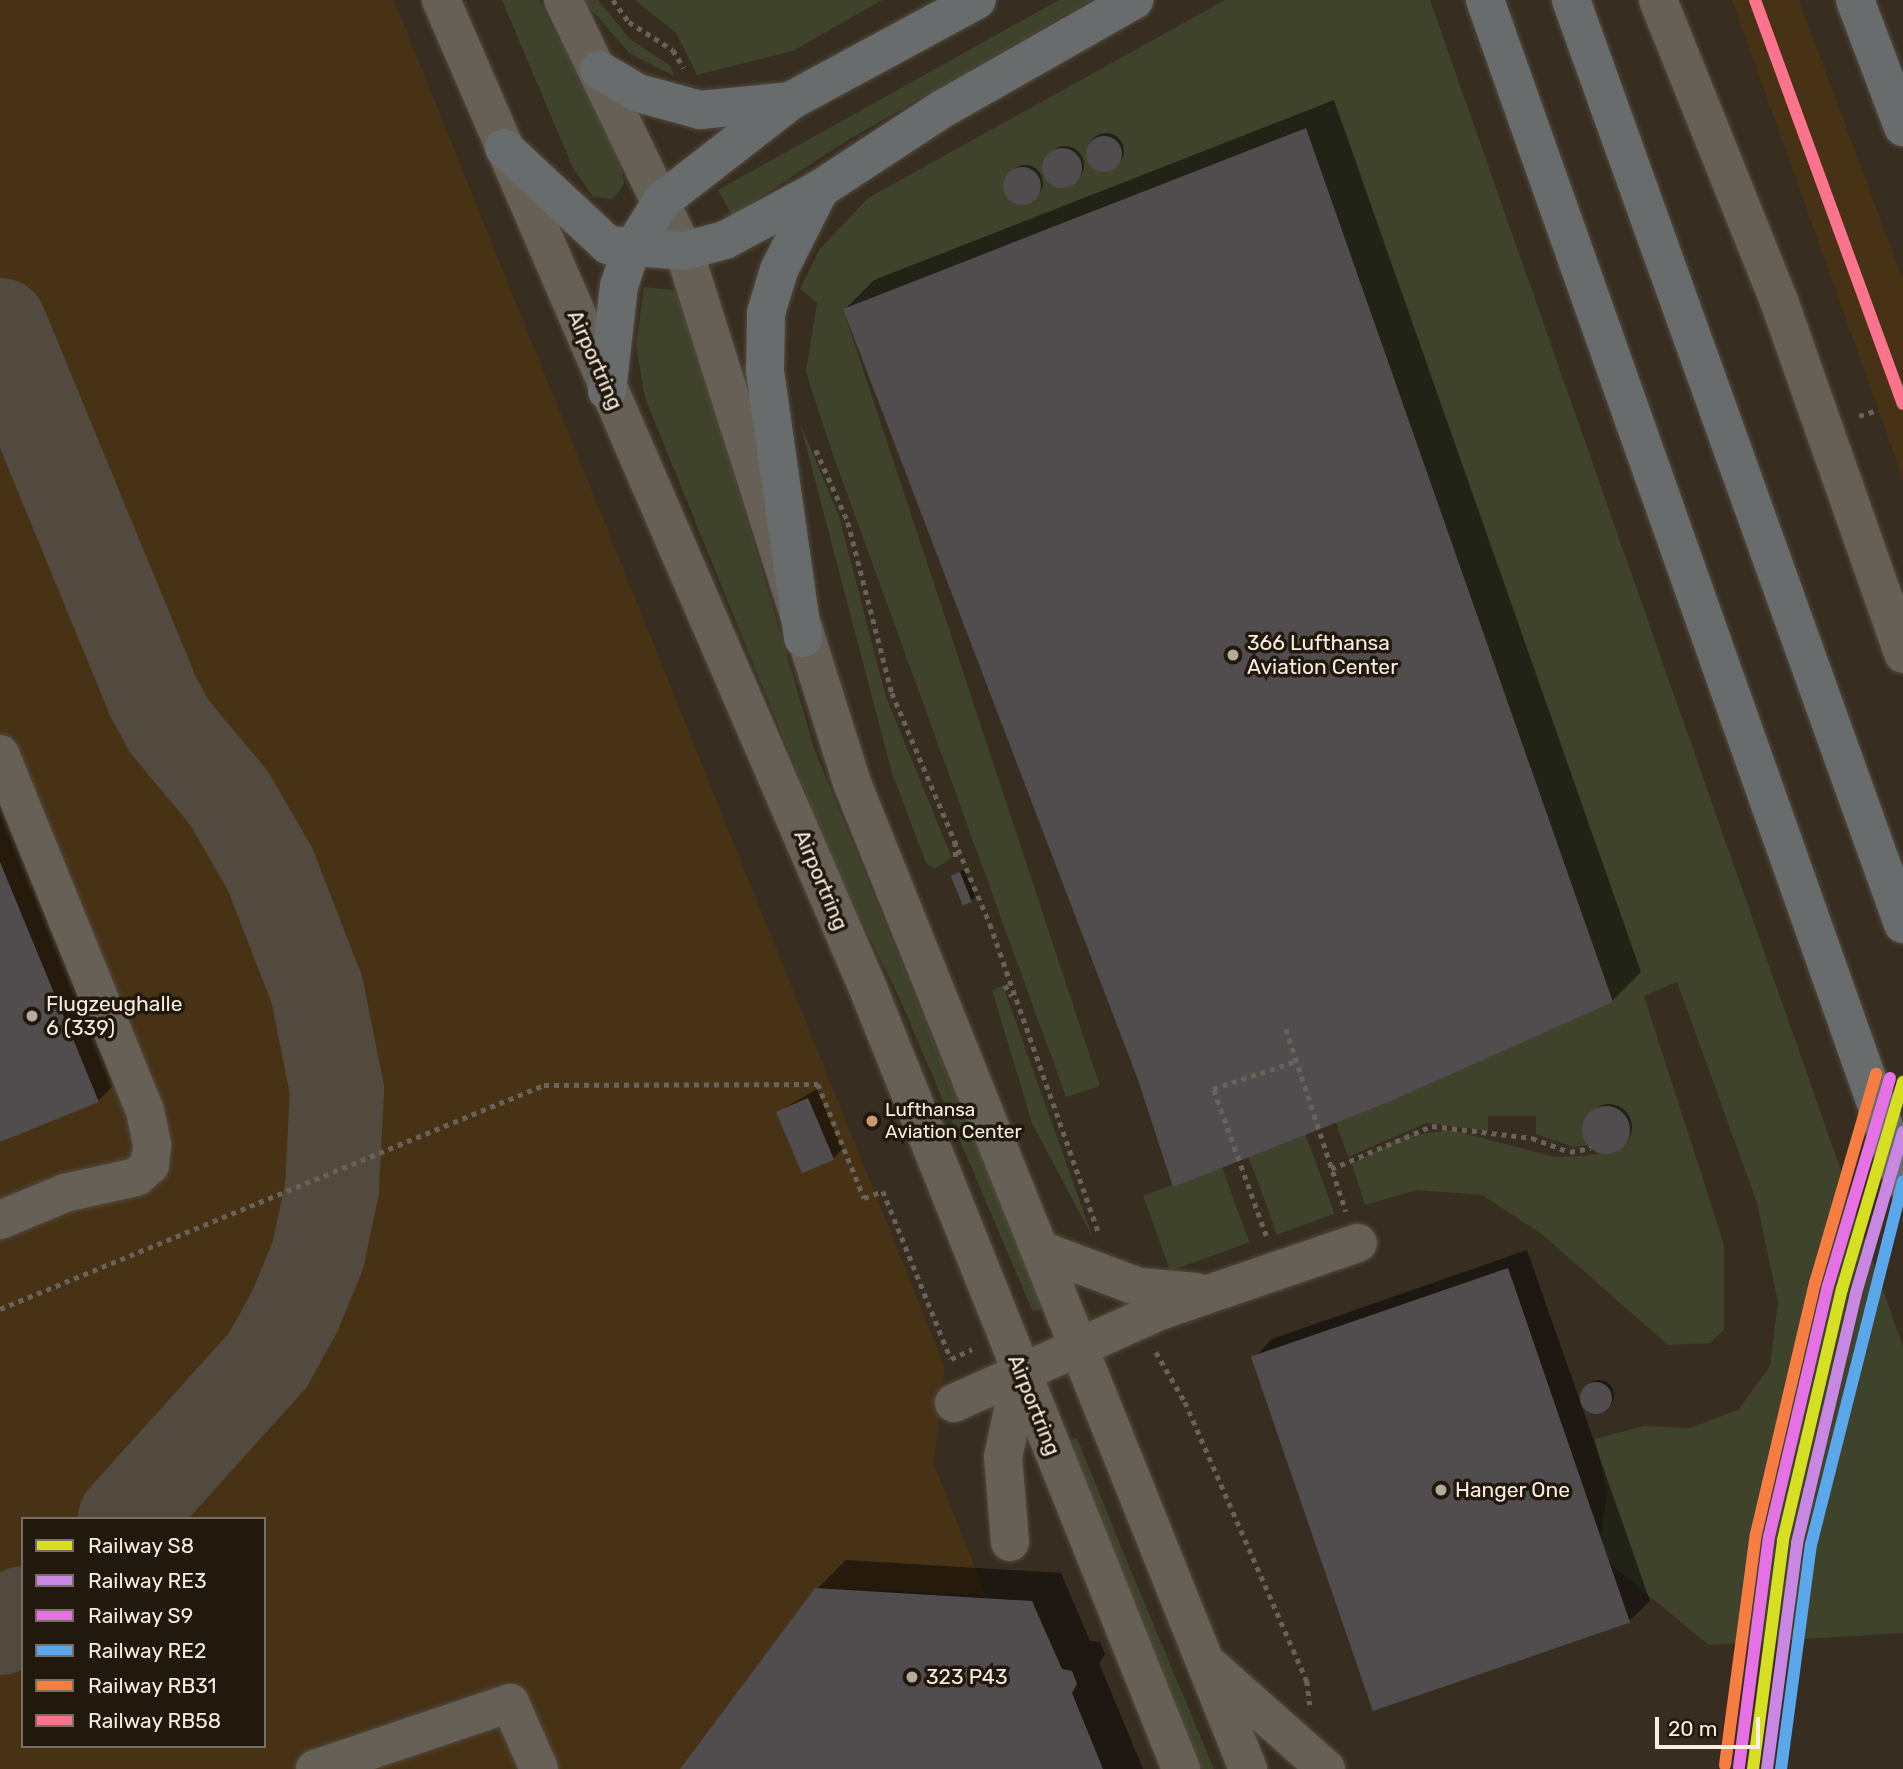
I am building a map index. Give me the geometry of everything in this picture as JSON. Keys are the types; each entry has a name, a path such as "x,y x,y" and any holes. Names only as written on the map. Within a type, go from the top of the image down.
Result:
{"highway":[{"path":"607,391 615,310 631,250 663,200 792,100 977,0"},
{"path":"504,148 589,233 631,250 684,251 726,240 820,189 944,108 1134,0"},
{"path":"1485,0 1903,1180"},
{"path":"1571,0 1903,924"},
{"path":"1855,0 1903,127"},
{"path":"1880,0 1903,64"},
{"path":"598,70 638,93 681,107 733,110 792,100"},
{"path":"803,638 765,371 766,313 779,270 820,189"}],"street":[{"name":"Airportring","path":"441,0 607,391 867,986 1181,1769"},
{"path":"563,0 663,200 684,251 803,638 852,783 1043,1251 1248,1769"},
{"path":"1658,0 1779,301 1903,654"},
{"path":"0,754 145,1111 152,1145 150,1165 136,1177 65,1193 0,1220"},
{"path":"1083,1356 1224,1288 1358,1242"},
{"path":"1043,1251 1122,1282 1224,1288"},
{"path":"954,1403 1021,1373 1149,1340 1224,1288"},
{"path":"1010,1542 1003,1457 1021,1373"},
{"path":"1203,1660 1326,1769"},
{"path":"315,1769 404,1755 510,1703 539,1769"}],"path":[{"path":"613,0 629,22 683,60 681,107"},
{"path":"1852,419 1878,410"},
{"path":"811,441 848,522 892,693 955,838 1091,1215 1122,1282"},
{"path":"955,838 956,862"},
{"path":"1005,985 1016,1002"},
{"path":"1286,1029 1331,1169 1358,1242"},
{"path":"1278,1270 1213,1089 1296,1061"},
{"path":"0,1309 544,1084 818,1084 864,1198 883,1191 951,1359 1006,1335"},
{"path":"1331,1169 1433,1126 1532,1138 1570,1152 1591,1148"},
{"path":"1149,1340 1185,1402 1307,1681 1310,1710 1285,1732"}],"shaded area":[{"path":"0,0 394,0 945,1367 934,1464 986,1595 815,1588 680,1769 0,1769"},
{"path":"1732,0 1799,0 1903,280 1903,479"}],"green space":[{"path":"502,0 539,0 620,159 624,184 613,199 593,197 573,168"},
{"path":"583,0 598,0 630,39 671,66 674,76 629,53"},
{"path":"635,0 882,0 793,51 697,75 676,33"},
{"path":"1059,0 1092,0 848,140 732,216 718,190"},
{"path":"1225,0 1430,0 1903,1347 1903,1633 1709,1645 1598,1554 1607,1493 1595,1439 1644,1426 1690,1428 1738,1410 1770,1366 1778,1302 1757,1203 1677,982 1644,996 1724,1245 1724,1330 1710,1343 1668,1345 1543,1235 1482,1195 1417,1190 1365,1205 1352,1164 1404,1136 1451,1130 1555,1157 1583,1156 1616,1151 1630,1127 1623,1112 1600,1106 1583,1124 1588,1145 1574,1147 1536,1134 1536,1116 1488,1116 1488,1131 1426,1123 1348,1157 1336,1122 1613,1002 1305,128 843,309 1100,1086 1066,1097 832,452 806,372 817,303 800,289 819,250 868,198"},
{"path":"644,287 680,291 815,751 1042,1306 1038,1311 1032,1310 899,997 840,877 645,398 636,345"},
{"path":"800,423 839,516 886,697 952,858 935,869 926,863 892,773"},
{"path":"1003,986 1093,1238 1032,1123 992,990"},
{"path":"1305,1133 1334,1214 1277,1235 1248,1154"},
{"path":"1222,1167 1249,1242 1170,1271 1143,1196"},
{"path":"1077,1438 1214,1769 1194,1769 1064,1443"}],"building":[{"name":"366 Lufthansa Aviation Center","path":"1306,128 1613,1002 1386,1103 1173,1187 1138,1080 843,309"},
{"path":"1104,136 1117,141 1122,154 1117,167 1104,172 1091,167 1086,154 1091,141"},
{"path":"1062,148 1076,154 1082,168 1076,182 1062,188 1048,182 1042,168 1048,154"},
{"path":"1022,167 1035,173 1041,186 1035,199 1022,205 1009,199 1003,186 1009,173"},
{"name":"Flugzeughalle 6 (339)","path":"0,862 99,1102 0,1142"},
{"path":"960,872 972,902 963,905 951,876"},
{"path":"808,1098 834,1160 802,1173 776,1112"},
{"path":"1606,1106 1623,1113 1630,1130 1623,1147 1606,1154 1589,1147 1582,1130 1589,1113"},
{"name":"Hanger One","path":"1508,1268 1630,1623 1373,1711 1251,1357"},
{"path":"1596,1382 1607,1387 1612,1398 1607,1409 1596,1414 1585,1409 1580,1398 1585,1387"},
{"name":"323 P43","path":"815,1588 1032,1601 1062,1669 1072,1671 1077,1684 1072,1693 1103,1769 680,1769"}],"taxiway":[{"path":"0,325 153,696 169,726 229,798 270,869 317,990 337,1090 332,1189 318,1255 295,1311 268,1360 127,1517"},
{"path":"0,1628 21,1614"}],"rail line":[{"name":"RB58","path":"1755,0 1903,404"},
{"name":"RB31","path":"1725,1765 1756,1534 1815,1283 1876,1074"},
{"name":"S9","path":"1739,1767 1769,1537 1828,1286 1890,1078"},
{"name":"S8","path":"1753,1769 1783,1540 1842,1289 1903,1082"},
{"name":"RE3","path":"1767,1769 1797,1543 1856,1293 1903,1132"},
{"name":"RE2","path":"1781,1769 1811,1545 1903,1181"}],"place":[{"name":"366 Lufthansa Aviation Center","path":"1233,655"},
{"name":"Flugzeughalle 6 (339)","path":"32,1016"},
{"name":"Lufthansa Aviation Center","path":"872,1121"},
{"name":"Hanger One","path":"1441,1490"},
{"name":"323 P43","path":"912,1677"}]}
